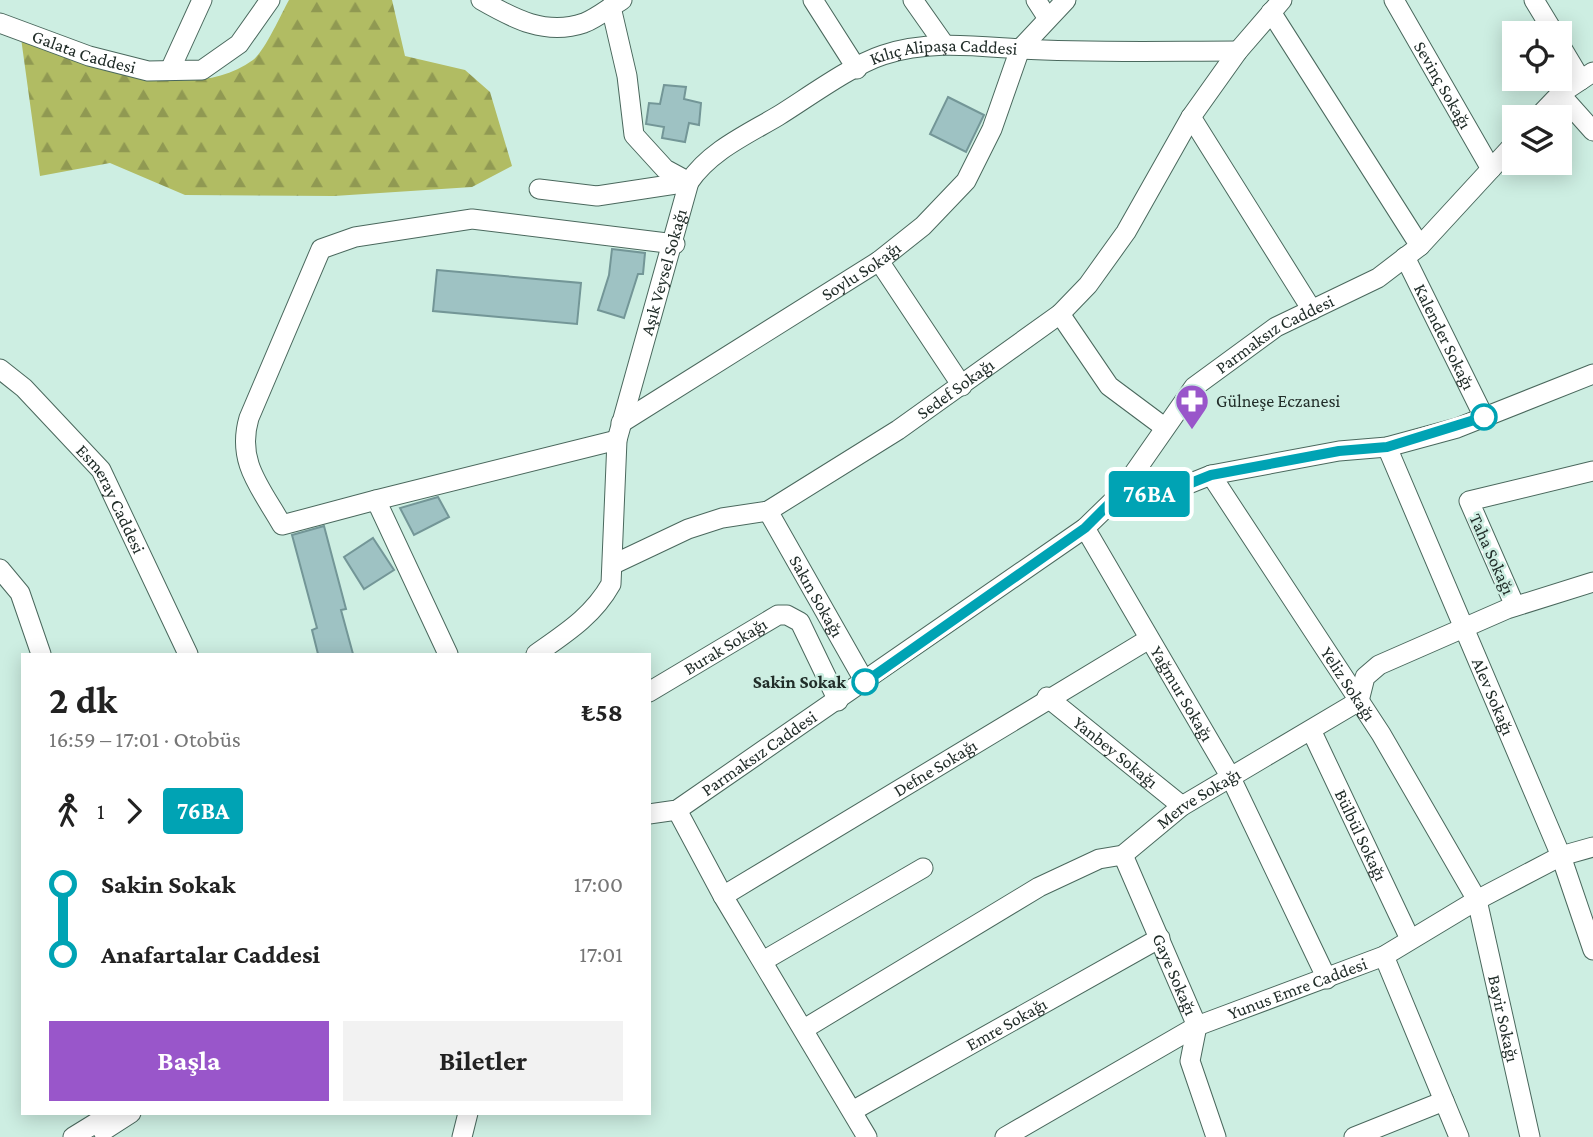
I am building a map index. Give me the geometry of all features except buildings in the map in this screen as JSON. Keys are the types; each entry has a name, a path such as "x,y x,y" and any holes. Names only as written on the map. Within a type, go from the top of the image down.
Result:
{"street":[{"path":"170,70 202,0"},
{"name":"Galata Caddesi","path":"0,23 89,56 148,71 202,70 239,44 270,0"},
{"path":"481,0 519,22 551,28 585,22 616,3 634,135 665,169 689,182"},
{"path":"813,0 858,69"},
{"path":"913,0 944,44"},
{"path":"1036,0 1047,17"},
{"path":"1020,49 1047,17 1066,0"},
{"name":"Sevinç Sokağı","path":"1394,0 1491,169"},
{"path":"1534,0 1547,21"},
{"name":"Sedef Sokağı","path":"614,564 688,529 722,518 768,511 898,430 1060,314 1088,285 1126,232 1191,117 1238,51 1277,6"},
{"name":"Kalender Sokağı","path":"1277,6 1412,251 1484,417"},
{"name":"Kılıç Alipaşa Caddesi","path":"689,182 699,168 722,150 881,55 944,44 1020,49 1238,51"},
{"name":"Soylu Sokağı","path":"674,244 472,219 355,237 321,249 243,438 247,465 282,525 619,431 879,261 923,226 966,181 992,130 1020,49"},
{"path":"1549,105 1560,94 1587,76 1572,58"},
{"path":"1560,94 1593,131"},
{"path":"1191,117 1312,310"},
{"name":"Parmaksız Caddesi","path":"677,810 1085,528 1118,495 1194,387 1276,327 1378,278 1412,251 1502,157"},
{"path":"539,189 597,196 689,182"},
{"name":"Aşık Veysel Sokağı","path":"614,564 619,431 674,244 689,182"},
{"path":"879,261 962,386"},
{"path":"1060,314 1109,386 1164,427"},
{"name":"Esmeray Caddesi","path":"0,369 24,388 101,470 188,653"},
{"path":"1118,495 1166,493 1211,475 1339,451 1387,447 1484,417 1593,374"},
{"name":"Alev Sokağı","path":"1387,447 1561,856 1593,950"},
{"name":"Taha Sokağı","path":"1515,606 1469,501 1593,471"},
{"name":"Yeliz Sokağı","path":"1211,475 1359,701 1477,900"},
{"path":"376,500 447,653"},
{"name":"Sakın Sokağı","path":"768,511 865,682"},
{"name":"Yağmur Sokağı","path":"1085,528 1230,776 1327,979"},
{"path":"537,653 581,622 600,603 611,584 614,564"},
{"path":"0,569 20,593 41,653"},
{"path":"1359,701 1365,677 1379,665 1515,606 1593,582"},
{"name":"Burak Sokağı","path":"651,691 778,615 787,615 800,622 838,701"},
{"name":"Defne Sokağı","path":"723,896 1047,698 1149,639"},
{"name":"Yanbey Sokağı","path":"1047,698 1181,806"},
{"name":"Merve Sokağı","path":"804,1029 1039,887 1099,859 1123,855 1181,806 1312,732 1359,701"},
{"name":"Bülbül Sokağı","path":"1312,732 1410,939"},
{"path":"651,814 677,810 723,896 854,1110 867,1137"},
{"name":"Yunus Emre Caddesi","path":"1005,1137 1197,1026 1384,956 1477,900 1561,856 1593,847"},
{"name":"Gaye Sokağı","path":"1123,855 1197,1026 1190,1061 1216,1137"},
{"path":"763,961 923,868"},
{"name":"Bayir Sokağı","path":"1477,900 1530,1137"},
{"name":"Emre Sokağı","path":"854,1110 1160,938"},
{"path":"1384,956 1459,1137"},
{"path":"1354,1137 1444,1101"},
{"path":"73,1137 109,1115"},
{"path":"93,1137 128,1115"},
{"path":"462,1137 468,1115"}],"green space":[{"path":"289,0 392,0 405,56 465,70 490,92 512,166 472,187 334,196 185,195 110,163 40,176 21,38 138,75 199,79 227,73 253,60 268,41"}],"bus line":[{"name":"76BA","path":"865,682 1085,528 1118,495 1166,493 1211,475 1339,451 1387,447 1457,428 1484,417"}],"place":[{"name":"Gülneşe Eczanesi","path":"1192,431"},
{"name":"Sakin Sokak","path":"865,682"}]}
